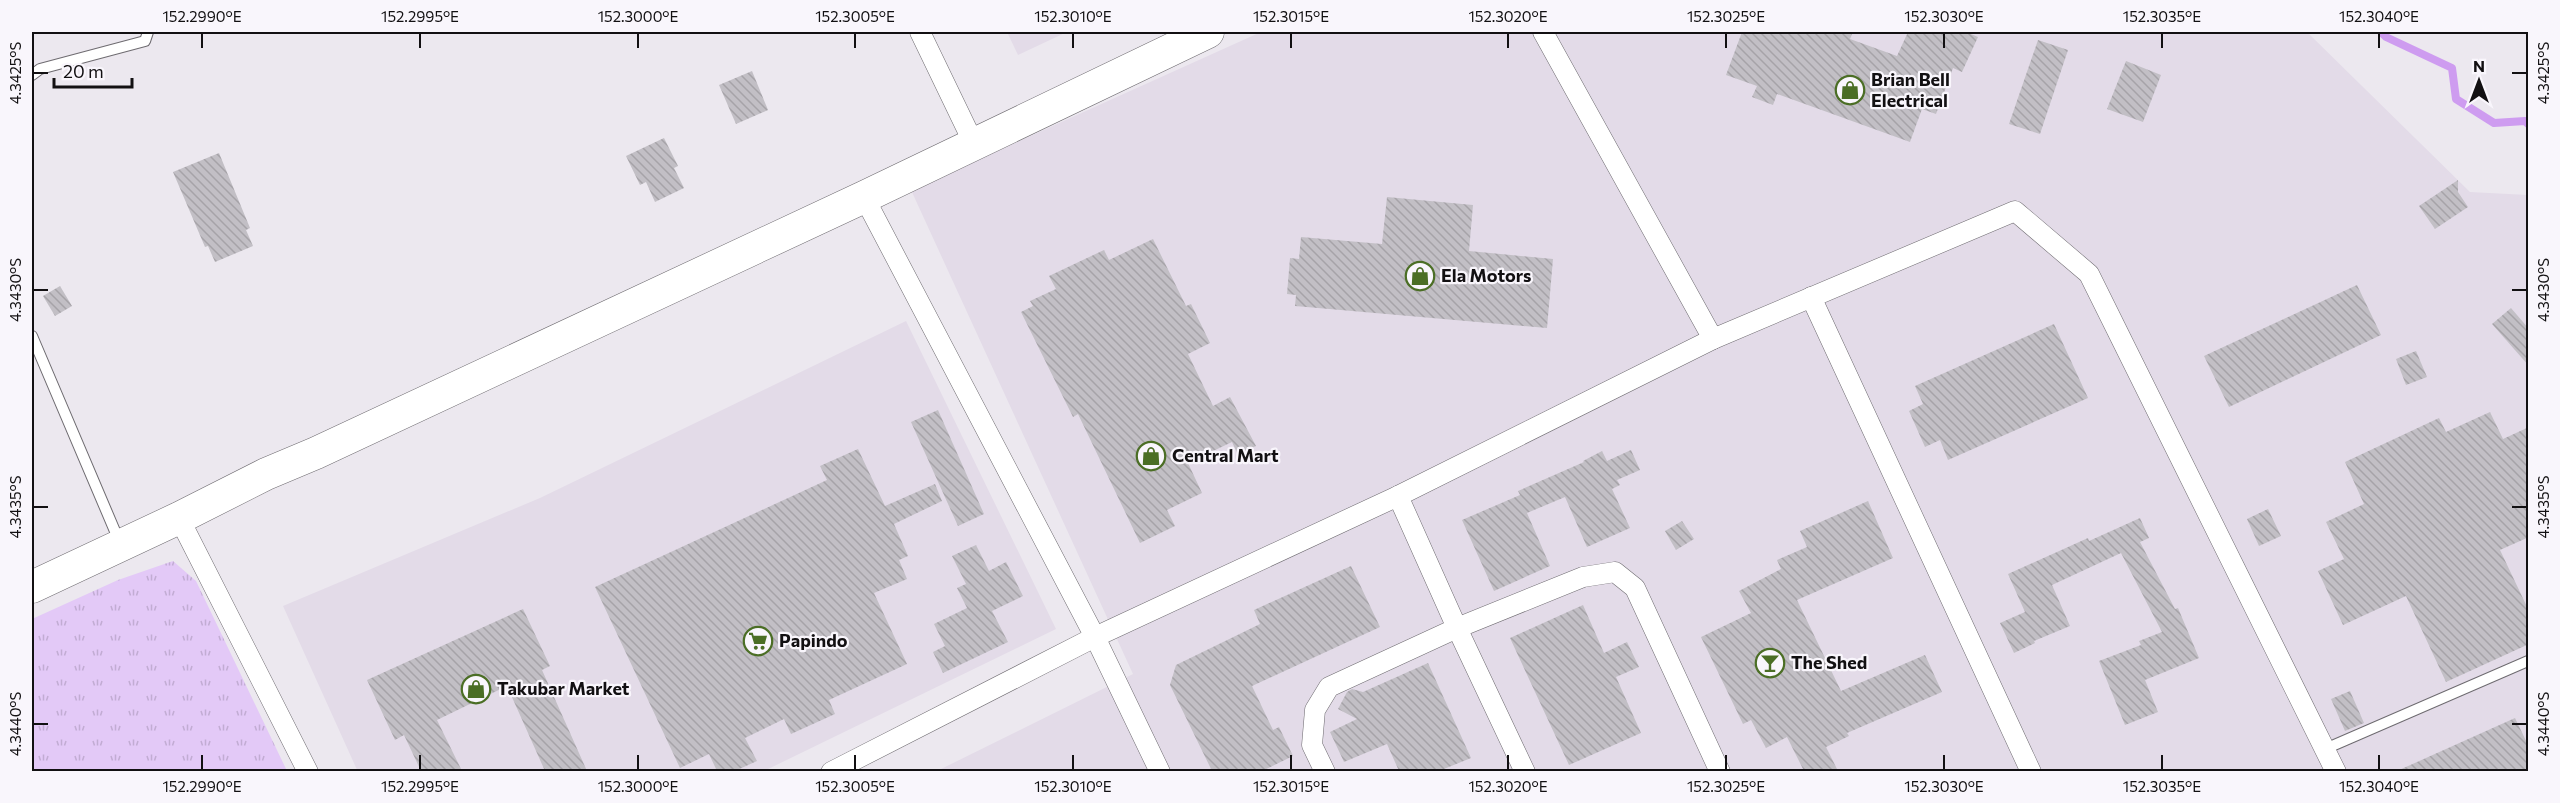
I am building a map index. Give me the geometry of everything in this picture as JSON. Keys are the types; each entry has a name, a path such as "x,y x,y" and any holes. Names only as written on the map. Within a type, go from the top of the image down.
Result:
{"main road":[{"path":"32,587 266,474 316,453 864,197 1208,32"}],"street":[{"path":"920,32 974,144"},
{"path":"1543,32 1713,339"},
{"path":"864,197 1095,637 1160,771"},
{"path":"831,771 1095,637 1398,495 1713,339 2014,211 2089,274 2336,771"},
{"path":"1811,297 2031,771"},
{"path":"1398,495 1457,628 1525,771"},
{"path":"179,518 308,771"},
{"path":"1325,771 1312,745 1315,710 1329,687 1457,628 1583,577 1615,572 1635,588 1720,771"}],"lane":[{"path":"32,75 40,69 145,41 148,32"},
{"path":"32,336 121,545"},
{"path":"2325,749 2529,661"}],"shaded area":[{"path":"1007,32 1067,32 1018,55"},
{"path":"1261,32 2307,32 2470,192 2528,195 2528,771 937,771 1133,674 911,190"},
{"path":"906,321 1056,629 764,771 358,772 283,606 540,498"}],"green space":[{"path":"173,561 196,581 287,771 32,771 32,619 118,580"}],"building":[{"name":"Brian Bell Electrical","path":"1742,32 1853,32 1850,39 1897,56 1908,32 1966,32 1978,37 1962,72 1953,68 1936,114 1922,109 1910,142 1777,94 1773,105 1752,97 1757,86 1726,75"},
{"path":"2038,40 2068,50 2040,134 2009,124"},
{"path":"2126,61 2161,75 2143,122 2107,109"},
{"path":"752,71 768,110 736,124 719,85"},
{"path":"664,138 678,166 674,168 684,188 655,202 646,182 640,185 626,156"},
{"path":"219,153 250,228 246,230 253,246 215,262 208,246 205,247 173,172"},
{"path":"2458,180 2458,192 2468,207 2435,229 2419,206"},
{"name":"Ela Motors","path":"1387,197 1473,205 1469,251 1553,259 1547,328 1295,306 1296,295 1287,294 1290,258 1299,259 1301,237 1382,244"},
{"path":"1153,239 1186,306 1191,304 1210,343 1188,354 1213,406 1230,397 1256,446 1238,455 1232,442 1188,463 1202,493 1167,510 1175,526 1140,543 1078,414 1073,417 1021,312 1033,306 1030,301 1056,289 1049,276 1104,250 1109,260"},
{"path":"2357,285 2381,335 2229,407 2204,356"},
{"path":"60,286 72,306 55,316 43,296"},
{"path":"2511,308 2529,329 2529,366 2492,324"},
{"path":"2054,324 2088,398 1948,460 1940,440 1925,447 1909,411 1923,404 1915,386"},
{"path":"2416,351 2427,377 2406,385 2396,359"},
{"path":"938,410 984,514 958,526 911,422"},
{"path":"2490,412 2503,439 2529,427 2529,537 2500,550 2529,611 2529,644 2446,682 2406,596 2343,625 2318,571 2344,559 2326,522 2364,504 2345,462 2439,418 2446,432"},
{"name":"Papindo","path":"858,449 885,506 935,484 942,501 894,524 908,556 899,560 907,579 874,593 907,664 829,700 835,714 791,734 784,719 745,738 757,761 735,771 717,771 709,754 680,768 595,587 827,480 820,466"},
{"path":"1631,450 1640,470 1617,480 1620,485 1612,489 1630,528 1587,547 1565,497 1527,513 1550,566 1494,591 1462,520 1520,495 1518,491 1584,462 1602,451 1607,461"},
{"path":"1868,501 1893,558 1797,600 1841,691 1925,655 1942,692 1847,733 1849,736 1826,747 1838,771 1804,771 1787,737 1766,748 1751,720 1743,724 1701,637 1751,613 1739,591 1781,569 1777,560 1807,547 1800,531"},
{"path":"2268,509 2281,536 2259,546 2247,519"},
{"path":"2140,518 2149,538 2140,542 2175,609 2178,608 2199,658 2145,680 2158,712 2125,725 2099,661 2141,645 2139,641 2162,632 2121,553 2052,585 2070,626 2034,641 2035,643 2014,653 2000,623 2025,612 2008,574 2088,538 2089,541"},
{"path":"1682,521 1694,539 1676,550 1665,531"},
{"path":"976,545 989,571 1006,562 1023,596 992,611 1008,642 943,673 933,652 945,646 934,624 967,608 957,588 966,584 952,556"},
{"path":"1351,566 1380,627 1252,686 1273,730 1279,727 1293,756 1262,771 1212,771 1170,685 1176,665 1260,624 1254,610"},
{"path":"1583,605 1604,653 1627,642 1639,667 1616,677 1641,733 1569,765 1510,638"},
{"path":"523,609 550,666 542,670 587,771 545,771 507,686 437,720 462,771 421,771 404,735 395,740 367,680"},
{"path":"1428,663 1471,758 1439,771 1399,771 1387,744 1344,762 1330,732 1357,719 1338,709 1347,692 1352,689 1363,692"},
{"path":"2350,691 2364,723 2345,731 2331,699"},
{"path":"2515,718 2529,747 2529,771 2397,771"}],"waterway":[{"path":"2381,32 2386,37 2452,68 2456,99 2494,123 2525,121 2528,124"}],"place":[{"name":"Brian Bell Electrical","path":"1850,90"},
{"name":"Ela Motors","path":"1420,276"},
{"name":"Central Mart","path":"1151,456"},
{"name":"Papindo","path":"758,641"},
{"name":"The Shed","path":"1770,663"},
{"name":"Takubar Market","path":"476,689"}]}
